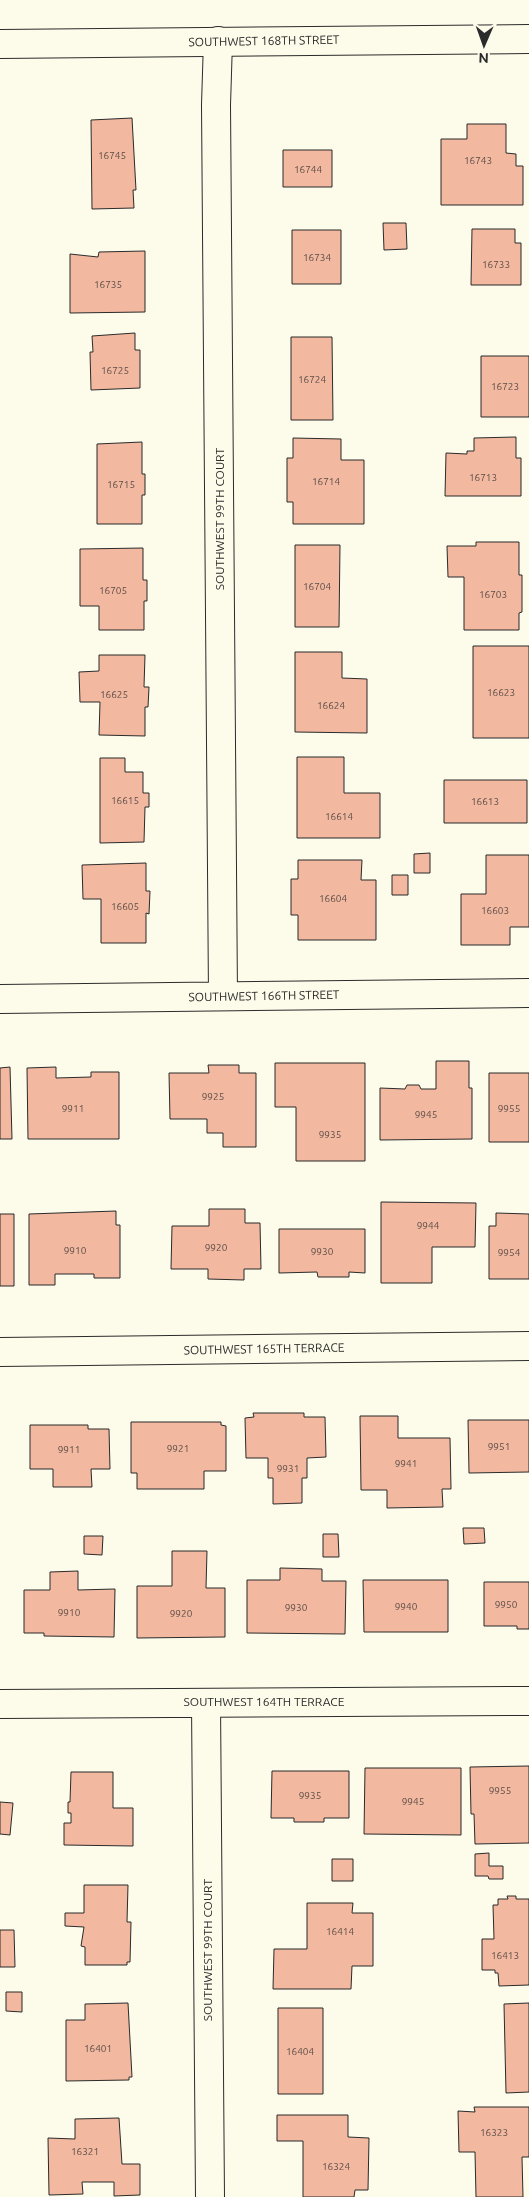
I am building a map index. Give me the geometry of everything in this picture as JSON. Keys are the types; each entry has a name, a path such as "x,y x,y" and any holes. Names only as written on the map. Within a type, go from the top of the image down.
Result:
{"street":[{"name":"SOUTHWEST 168TH STREET","path":"0,44 529,39"},
{"name":"SOUTHWEST 99TH COURT","path":"218,41 216,105 223,996"},
{"name":"SOUTHWEST 166TH STREET","path":"0,999 529,992"},
{"name":"SOUTHWEST 165TH TERRACE","path":"0,1352 529,1346"},
{"name":"SOUTHWEST 99TH COURT","path":"206,1702 210,2197"},
{"name":"SOUTHWEST 164TH TERRACE","path":"0,1704 529,1702"}],"building":[{"path":"132,118 136,190 133,190 134,208 92,209 91,120"},
{"path":"467,124 506,124 506,153 516,154 516,166 523,166 523,205 441,205 441,139 467,139"},
{"path":"283,150 332,150 332,187 283,187"},
{"path":"383,223 406,223 407,249 384,250"},
{"path":"472,229 515,229 515,243 521,243 521,285 471,285"},
{"path":"292,230 341,230 341,284 292,284"},
{"path":"145,251 145,312 70,313 70,254 98,257 99,252"},
{"path":"135,333 135,350 140,350 140,388 91,390 90,352 93,352 92,336"},
{"path":"291,337 332,337 333,420 291,420"},
{"path":"481,356 529,356 529,417 481,417"},
{"path":"516,437 516,458 521,458 521,496 445,496 446,453 467,454 467,451 474,451 474,438"},
{"path":"293,438 341,439 341,460 364,460 364,524 293,524 293,502 287,502 287,458 293,458"},
{"path":"142,442 142,474 145,474 145,495 142,495 142,524 97,524 97,444"},
{"path":"476,542 519,542 519,575 522,575 522,612 519,613 519,630 464,630 464,577 448,577 447,546 476,546"},
{"path":"295,545 340,545 339,627 295,627"},
{"path":"143,548 143,580 147,580 147,601 144,601 144,630 99,630 99,606 80,606 80,549"},
{"path":"473,646 529,646 529,738 473,738"},
{"path":"295,652 342,652 342,678 367,679 367,733 295,732"},
{"path":"99,655 145,655 144,687 149,687 148,707 145,707 145,736 99,735 100,702 80,702 79,672 99,671"},
{"path":"297,757 344,757 344,793 380,793 380,838 297,838"},
{"path":"100,758 125,758 125,772 143,772 143,793 149,793 149,807 145,807 144,842 100,843"},
{"path":"444,780 527,780 527,823 444,823"},
{"path":"430,853 430,873 414,873 414,854"},
{"path":"486,855 529,855 529,927 510,927 510,945 461,945 461,894 486,894"},
{"path":"298,860 362,860 361,880 376,880 376,940 298,940 298,915 291,915 291,879 298,879"},
{"path":"146,863 146,891 150,891 149,914 146,913 146,943 101,943 101,899 83,899 82,865"},
{"path":"392,875 408,875 408,895 392,895"},
{"path":"436,1061 469,1061 469,1088 472,1088 472,1139 380,1140 380,1088 405,1089 407,1085 419,1085 421,1089 436,1089"},
{"path":"275,1063 365,1063 365,1161 296,1161 296,1107 275,1107"},
{"path":"208,1065 239,1065 239,1073 256,1073 256,1147 223,1147 223,1133 207,1133 207,1119 170,1119 169,1073 209,1073"},
{"path":"10,1067 12,1139 0,1139 0,1068"},
{"path":"56,1067 56,1078 91,1077 91,1072 119,1072 119,1139 28,1139 27,1068"},
{"path":"489,1073 529,1073 529,1142 489,1142"},
{"path":"381,1202 476,1203 475,1247 432,1247 432,1283 381,1283"},
{"path":"209,1209 245,1209 245,1223 260,1223 261,1269 244,1269 244,1280 208,1279 208,1269 171,1269 172,1226 209,1226"},
{"path":"116,1211 116,1225 120,1225 120,1278 94,1278 94,1274 55,1274 55,1285 29,1285 29,1214"},
{"path":"496,1213 529,1214 529,1279 489,1279 489,1226 496,1226"},
{"path":"0,1214 14,1214 14,1286 0,1286"},
{"path":"279,1229 365,1229 365,1273 349,1272 349,1277 318,1277 317,1272 279,1273"},
{"path":"253,1413 304,1413 304,1417 325,1417 326,1457 307,1458 307,1478 302,1478 302,1503 273,1504 273,1478 268,1478 268,1458 246,1458 245,1418 254,1417"},
{"path":"360,1416 398,1416 398,1438 450,1438 451,1489 442,1489 443,1507 387,1508 387,1490 361,1490"},
{"path":"468,1420 529,1420 529,1472 469,1473"},
{"path":"131,1422 221,1422 221,1425 226,1426 226,1471 204,1471 204,1489 137,1489 137,1473 131,1473"},
{"path":"30,1425 88,1425 88,1429 109,1429 110,1469 91,1469 92,1487 53,1487 53,1469 30,1469"},
{"path":"463,1528 484,1528 485,1543 464,1544"},
{"path":"323,1534 338,1534 339,1557 323,1557"},
{"path":"84,1536 103,1536 102,1555 84,1554"},
{"path":"172,1551 207,1551 206,1588 225,1588 225,1637 137,1638 137,1586 172,1586"},
{"path":"280,1568 322,1569 322,1581 346,1581 345,1634 247,1633 247,1580 280,1580"},
{"path":"78,1571 78,1590 115,1589 114,1637 44,1636 44,1633 24,1633 24,1590 50,1590 50,1572"},
{"path":"363,1580 448,1580 448,1632 364,1632"},
{"path":"484,1582 529,1582 529,1629 517,1629 517,1626 484,1626"},
{"path":"529,1766 529,1843 475,1844 474,1814 471,1814 470,1767"},
{"path":"365,1768 461,1768 461,1835 364,1834"},
{"path":"272,1771 349,1771 349,1818 324,1818 324,1822 294,1822 294,1818 271,1818"},
{"path":"71,1772 113,1772 113,1808 133,1808 133,1846 64,1845 64,1823 71,1823 71,1813 68,1813 68,1802 70,1802"},
{"path":"0,1802 13,1803 10,1835 0,1834"},
{"path":"489,1853 489,1866 503,1866 503,1879 475,1876 475,1854"},
{"path":"332,1859 353,1859 353,1881 332,1881"},
{"path":"84,1885 128,1885 127,1922 131,1922 130,1962 127,1962 127,1965 85,1965 85,1947 81,1946 84,1927 65,1926 65,1913 84,1913"},
{"path":"507,1896 516,1896 516,1899 529,1899 529,1985 499,1986 498,1973 495,1973 495,1970 482,1970 482,1939 494,1939 493,1905 498,1905 498,1899 508,1899"},
{"path":"307,1903 353,1903 352,1913 373,1913 373,1966 352,1966 351,1989 273,1989 274,1949 307,1949"},
{"path":"0,1930 14,1930 15,1967 0,1967"},
{"path":"6,1992 22,1992 22,2012 6,2011"},
{"path":"128,2003 132,2077 129,2077 129,2080 66,2081 66,2020 85,2020 85,2004"},
{"path":"529,2003 529,2092 506,2093 504,2004"},
{"path":"278,2008 323,2008 323,2094 278,2094"},
{"path":"474,2107 529,2107 529,2157 522,2157 523,2197 476,2197 475,2152 459,2152 458,2111 475,2112"},
{"path":"277,2115 348,2115 348,2137 369,2138 368,2190 355,2190 354,2197 303,2197 303,2141 277,2141"},
{"path":"119,2118 122,2164 140,2164 140,2195 114,2196 114,2182 82,2182 83,2194 49,2195 48,2138 75,2139 75,2119"}]}
